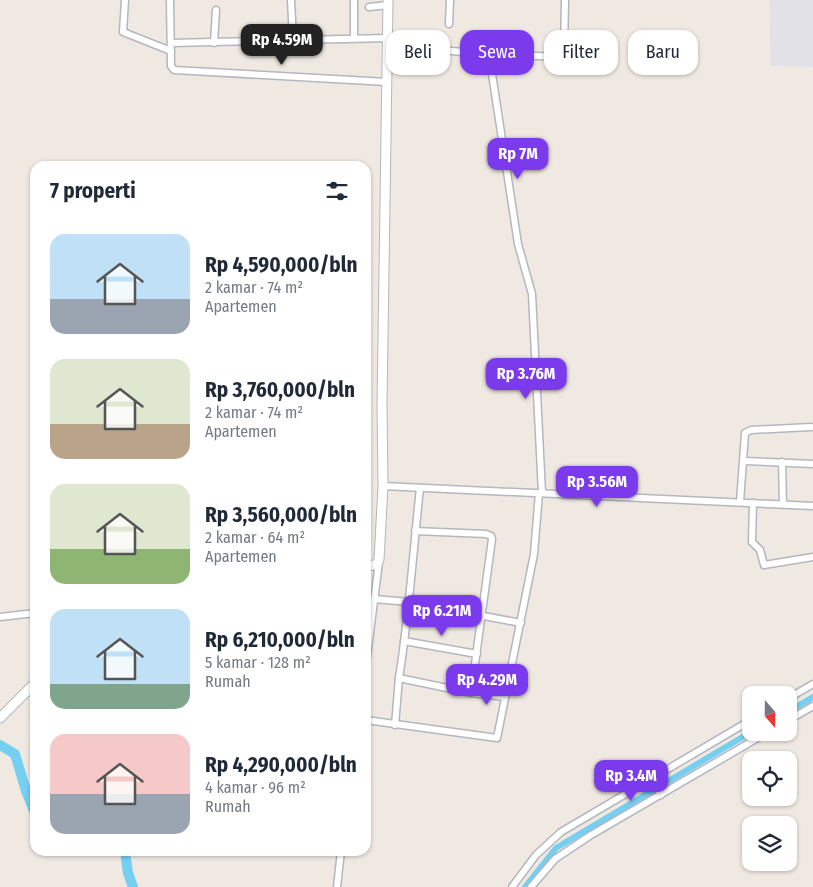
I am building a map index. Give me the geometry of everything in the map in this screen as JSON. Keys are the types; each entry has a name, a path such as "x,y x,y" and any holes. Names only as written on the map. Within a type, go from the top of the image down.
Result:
{"main road":[{"path":"388,2 389,30"},
{"path":"371,566 379,562 383,486 387,75"},
{"path":"0,718 30,689"}],"street":[{"path":"125,0 123,32 171,51"},
{"path":"170,0 171,66 176,71 387,82"},
{"path":"291,0 293,40"},
{"path":"354,0 354,38"},
{"path":"449,24 450,0"},
{"path":"534,55 562,56 564,52 565,0"},
{"path":"369,7 388,2"},
{"path":"214,43 216,10"},
{"path":"171,43 354,38 386,42"},
{"path":"371,721 497,738 521,623 537,534 540,493 532,294 518,244 492,75"},
{"path":"740,502 745,433 748,430 811,427"},
{"path":"744,461 813,464"},
{"path":"782,462 783,504"},
{"path":"383,486 813,506"},
{"path":"395,725 420,488"},
{"path":"753,502 752,542 760,550 764,565 813,557"},
{"path":"415,532 486,534 491,536 492,543 471,693"},
{"path":"371,624 379,562"},
{"path":"374,600 409,602 521,623"},
{"path":"0,617 30,613"},
{"path":"404,641 477,654"},
{"path":"399,678 471,693 505,697"},
{"path":"798,693 813,684"},
{"path":"798,715 813,706"},
{"path":"512,887 530,862 554,838 742,725"},
{"path":"531,887 550,864 571,848 752,741"},
{"path":"652,779 661,794"},
{"path":"337,887 340,856"}],"shaded area":[{"path":"769,0 813,0 813,67 771,66"}],"waterway":[{"path":"798,706 813,697"},
{"path":"525,887 556,848 742,737"},
{"path":"0,745 15,754 30,801"},
{"path":"126,856 128,873 133,887"}]}
